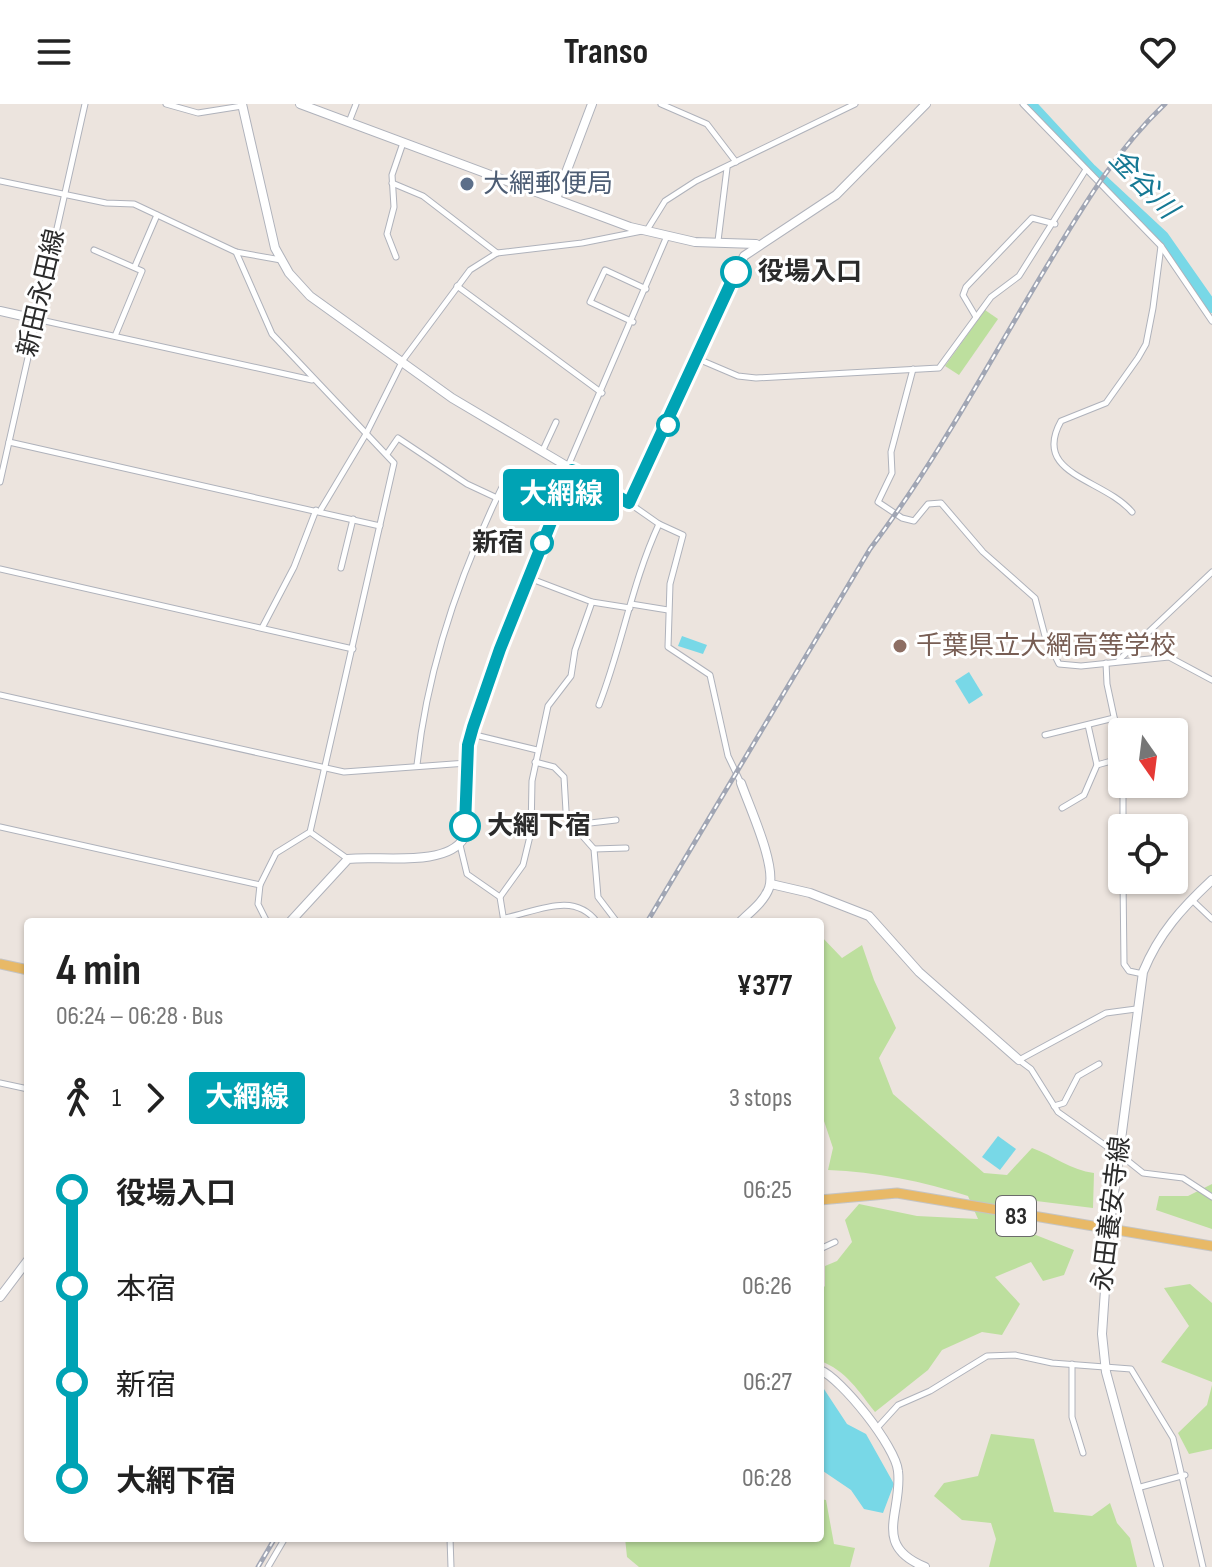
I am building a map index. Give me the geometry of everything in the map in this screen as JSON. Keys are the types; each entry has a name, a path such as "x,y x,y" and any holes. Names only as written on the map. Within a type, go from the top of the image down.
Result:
{"main road":[{"path":"0,964 24,969"},
{"name":"83","path":"824,1200 897,1193 1212,1246"}],"street":[{"name":"新田永田線","path":"0,482 85,104"},
{"path":"166,104 211,113 242,105 281,260 310,296 452,398 659,524 683,535 670,584 668,647 710,675 728,756 741,783 769,866 771,884 763,900 744,918"},
{"path":"300,104 647,230 695,242 756,244"},
{"path":"349,122 356,104"},
{"path":"556,199 592,104"},
{"path":"661,104 707,124 736,162"},
{"path":"262,628 294,567 318,511 366,434 403,360 470,270 497,253 582,243 647,230 665,201 696,181 855,104"},
{"path":"629,503 744,256 756,244 836,195 926,104"},
{"path":"1023,104 1161,246 1212,321"},
{"path":"396,257 387,234 394,207 392,183 404,142"},
{"path":"718,241 727,168"},
{"path":"698,359 738,376 756,378 939,368 991,297 1019,276 1055,224 1085,171"},
{"path":"0,181 65,195 134,204 236,252 281,260"},
{"path":"392,183 423,196 497,253"},
{"path":"135,266 157,215"},
{"path":"976,317 963,295 966,287 1032,218 1055,224"},
{"path":"310,832 348,859 427,856 460,845 464,838 471,734 570,469 667,235"},
{"path":"1132,512 1117,498 1060,464 1053,455 1052,445 1061,421 1106,403 1146,344 1161,246"},
{"path":"94,250 142,271 115,336"},
{"path":"236,252 272,334 394,463 310,832 276,853 260,885 258,904 265,918"},
{"path":"633,322 590,302 605,270 646,289"},
{"path":"457,286 602,393"},
{"path":"0,311 314,380"},
{"path":"913,369 891,452 892,473 878,502 908,521 914,521 928,504 941,503 983,552 1035,598 1045,636 1059,664 1169,657 1212,680"},
{"path":"541,452 556,422"},
{"path":"387,454 398,438 467,484 497,498"},
{"path":"9,442 380,526"},
{"path":"417,765 423,713 440,639 510,471"},
{"path":"341,568 353,519"},
{"path":"599,705 618,655 643,559 659,524"},
{"path":"0,569 353,649"},
{"path":"1119,660 1212,572"},
{"path":"528,577 592,602 668,610"},
{"path":"500,897 523,865 531,832 535,762 548,706 571,676 575,650 592,602"},
{"path":"1106,663 1114,718"},
{"path":"0,695 326,769 371,771 468,763"},
{"path":"1045,735 1108,720"},
{"path":"1062,808 1084,795 1097,765 1088,725"},
{"path":"471,734 537,750"},
{"path":"1097,765 1108,761"},
{"path":"535,762 554,767 564,777 566,811 573,825 594,849 598,897 614,918"},
{"path":"573,825 616,820"},
{"path":"0,827 260,885"},
{"path":"460,845 467,874 492,888 500,897 505,918"},
{"path":"594,849 626,848"},
{"path":"294,918 348,859"},
{"name":"永田養安寺線","path":"1159,1567 1105,1365 1101,1305 1136,1009 1143,974 1161,935 1212,880"},
{"path":"771,884 810,893 869,916 919,972 1031,1069 1054,1106 1079,1130 1143,1173 1183,1178 1212,1197"},
{"path":"1123,894 1124,964 1129,971 1143,974"},
{"path":"1192,899 1212,919"},
{"path":"514,918 575,904 587,908 594,918"},
{"path":"1019,1060 1106,1013 1136,1009"},
{"path":"1054,1106 1064,1103 1078,1076 1099,1064"},
{"path":"0,1083 24,1088"},
{"path":"824,1247 835,1242"},
{"path":"0,1297 24,1265"},
{"path":"876,1429 898,1405 930,1391 987,1356 1015,1355 1072,1364 1121,1366 1138,1375 1173,1438 1185,1475 1203,1567"},
{"path":"1072,1364 1072,1417 1083,1453"},
{"path":"824,1373 840,1383 876,1429 898,1470 892,1532 897,1547 908,1560 925,1567"},
{"path":"1137,1488 1185,1475"},
{"path":"268,1567 283,1542"},
{"path":"450,1542 451,1567"}],"green space":[{"path":"985,310 998,319 959,375 945,366"},
{"path":"824,939 842,958 862,945 896,1028 879,1058 893,1094 984,1173 1007,1175 1032,1148 1070,1166 1094,1173 1093,1208 1020,1199 1013,1226 1074,1250 1064,1275 1043,1281 1031,1262 995,1277 1020,1304 1002,1335 982,1332 942,1350 928,1370 875,1412 845,1376 824,1363 825,1266 837,1261 852,1242 845,1220 859,1204 917,1216 978,1219 968,1196 899,1178 828,1170 833,1148 824,1121"},
{"path":"1212,1184 1212,1229 1156,1210 1159,1196 1188,1196"},
{"path":"1190,1284 1212,1303 1212,1382 1161,1362 1189,1326 1164,1288"},
{"path":"1212,1385 1212,1449 1189,1454 1178,1433 1207,1405"},
{"path":"991,1434 1034,1439 1054,1512 1092,1516 1110,1503 1117,1523 1130,1538 1137,1567 989,1567 996,1539 991,1523 962,1520 934,1496 944,1483 978,1476"},
{"path":"824,1500 834,1544 855,1548 850,1567 639,1567 627,1557 625,1542 824,1542"}],"water":[{"path":"682,636 707,645 703,654 678,646"},
{"path":"969,672 983,695 969,704 955,681"},
{"path":"998,1136 1016,1149 1000,1170 982,1157"},
{"path":"824,1389 847,1424 866,1434 894,1484 883,1513 864,1509 851,1490 824,1472"}],"waterway":[{"name":"金谷川","path":"1030,104 1091,170 1163,237 1212,307"}],"railway":[{"path":"649,918 870,549 939,447 1085,205 1114,162 1165,104"},
{"path":"258,1567 273,1542"}],"bus line":[{"name":"大網線","path":"465,826 468,745 473,727 500,649 572,470 629,503 736,272"}],"place":[{"name":"大網郵便局","path":"467,184"},
{"name":"役場入口","path":"736,272"},
{"name":"新宿","path":"542,543"},
{"name":"千葉県立大網高等学校","path":"900,646"},
{"name":"大網下宿","path":"465,826"}]}
